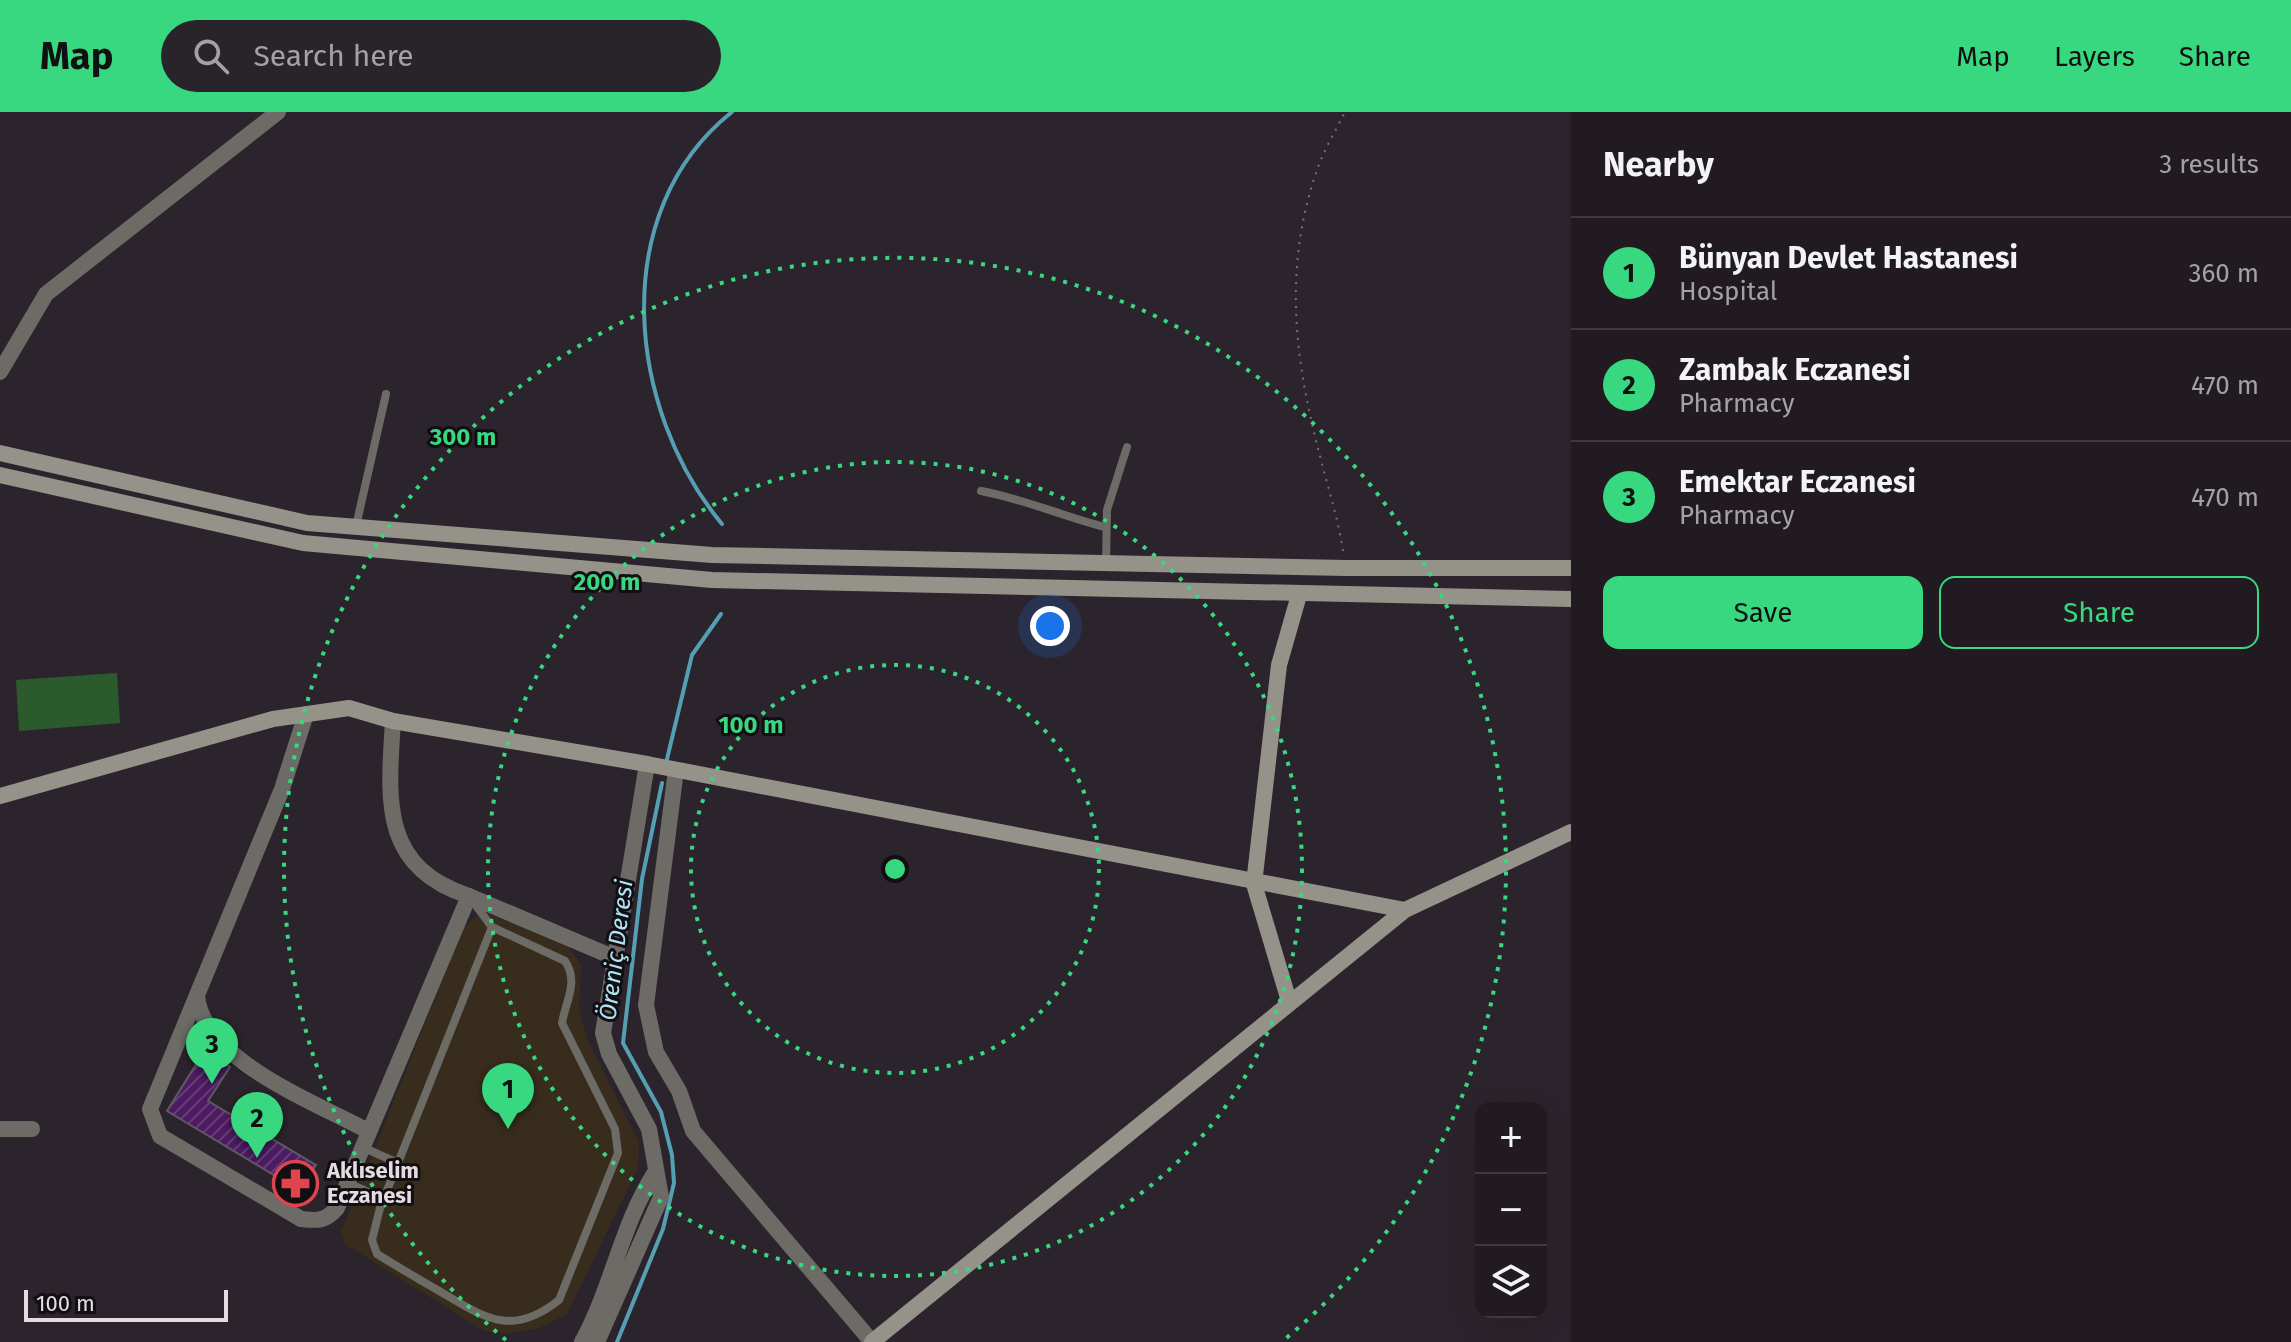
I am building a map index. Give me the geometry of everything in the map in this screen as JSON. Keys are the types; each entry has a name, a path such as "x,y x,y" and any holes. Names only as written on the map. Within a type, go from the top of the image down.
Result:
{"main road":[{"path":"0,453 307,523 712,555 1346,568 1571,568"},
{"path":"0,475 303,543 712,580 1571,599"},
{"path":"1289,1001 1254,884 1279,665 1299,595"},
{"path":"0,796 273,719 349,708 393,721 647,764 1254,884 1405,910"},
{"path":"872,1342 1405,910 1571,832"}],"street":[{"path":"0,372 46,294 278,112"},
{"path":"306,714 282,789 150,1109 160,1136 301,1219 329,1218 347,1183 469,896"},
{"path":"393,721 390,773 395,826 403,851 440,887 469,896 613,957"},
{"path":"597,1342 661,1197 644,1117 609,1054 603,1033 647,764"},
{"path":"676,770 645,991 656,1052 679,1091 693,1131 872,1342"},
{"path":"196,994 199,1016 206,1029 243,1063 365,1139"},
{"path":"0,1129 32,1129"},
{"path":"582,1342 613,1274 643,1190 656,1171"}],"lane":[{"path":"356,527 386,394"},
{"path":"1106,563 1107,510 1127,447"},
{"path":"981,491 1028,501 1060,515 1105,527"},
{"path":"469,896 492,927 565,961 571,970 573,985 562,1023 615,1129 618,1153 559,1300 542,1313 522,1321 484,1318 377,1254 372,1240 384,1199 492,927"},
{"path":"365,1139 398,1163"},
{"path":"347,1183 384,1199"}],"path":[{"path":"1345,112 1318,167 1302,235 1293,297 1299,359 1320,457 1337,511 1346,568"}],"shaded area":[{"path":"482,911 568,946 581,966 579,1010 589,1043 639,1143 638,1168 567,1314 537,1329 504,1334 484,1331 345,1244 341,1232 464,927"}],"green space":[{"path":"117,673 120,723 19,731 16,680"}],"building":[{"path":"205,1050 230,1067 208,1101 316,1165 308,1177 316,1181 311,1189 305,1185 302,1192 167,1111"}],"waterway":[{"name":"Öreniç Deresi","path":"722,524 690,478 666,426 650,370 644,313 648,256 664,203 691,154 732,112"},
{"name":"Öreniç Deresi","path":"667,759 692,655 721,614"},
{"name":"Öreniç Deresi","path":"617,1342 663,1229 674,1183 672,1155 661,1112 623,1043 642,879 662,783"}],"place":[{"name":"Emektar Eczanesi","path":"212,1084"},
{"name":"Bünyan Devlet Hastanesi","path":"508,1129"},
{"name":"Zambak Eczanesi","path":"257,1158"},
{"name":"Aklıselim Eczanesi","path":"296,1183"}]}
